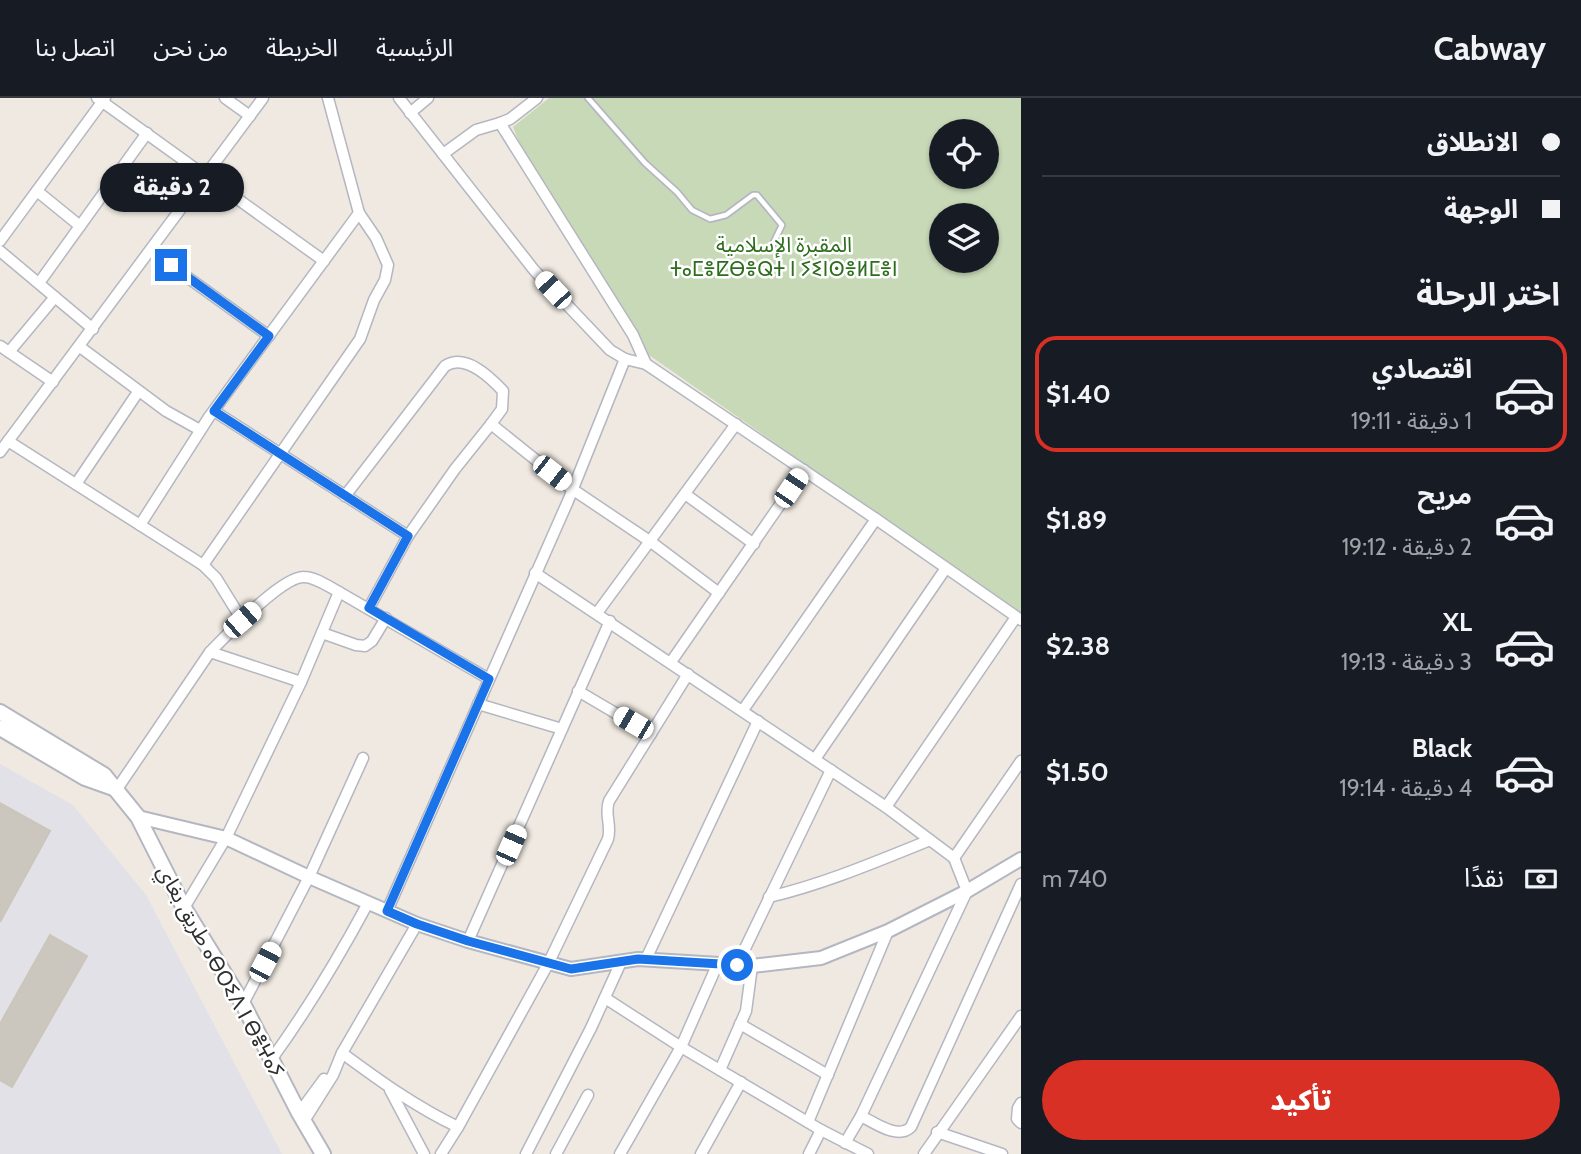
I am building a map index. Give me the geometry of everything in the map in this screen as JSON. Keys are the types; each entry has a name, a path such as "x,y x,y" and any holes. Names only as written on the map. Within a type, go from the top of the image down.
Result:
{"main road":[{"name":"طريق بغاي ⴰⴱⵔⵉⴷ ⵏ ⴱⴻⵖⴰⵢ","path":"0,712 104,775 138,817 184,908 243,1004 323,1154"},
{"path":"0,729 85,778 117,789"}],"street":[{"path":"225,98 250,116"},
{"path":"0,452 264,98"},
{"path":"203,565 355,348 385,280 388,265 359,213 328,98"},
{"path":"399,98 534,270 610,350 625,359 646,364 876,519 1018,619 886,807"},
{"path":"411,113 428,98"},
{"path":"443,154 476,130 510,119 537,98"},
{"path":"0,241 102,99 324,261"},
{"path":"500,123 633,335 646,364"},
{"path":"38,284 147,133"},
{"path":"37,191 80,226"},
{"path":"140,525 200,430 359,213"},
{"path":"0,251 93,329"},
{"path":"151,251 269,336"},
{"path":"53,383 4,349 55,297"},
{"path":"80,347 138,392 200,430"},
{"path":"387,911 572,489 625,359"},
{"path":"345,496 445,366 452,361 472,366 503,391 502,409 408,536 369,608"},
{"path":"76,484 138,392"},
{"path":"214,411 408,536"},
{"path":"491,424 572,489 651,542 719,593"},
{"path":"597,612 736,424"},
{"path":"8,442 203,565 216,578 242,620"},
{"path":"671,662 804,470"},
{"path":"685,494 754,544"},
{"path":"743,710 876,519"},
{"path":"815,759 946,568"},
{"path":"535,573 886,807 954,858 967,891 861,1116 845,1143"},
{"path":"117,789 210,652 242,620 293,578 310,578 340,592 489,679"},
{"path":"184,908 226,838 301,682 340,592"},
{"path":"322,633 356,646 365,646 372,641 386,618"},
{"path":"468,941 610,621"},
{"path":"210,652 301,682"},
{"path":"441,1154 548,964 608,839 610,831 606,814 609,801 688,674"},
{"path":"578,691 651,734"},
{"path":"478,704 562,729"},
{"path":"646,959 758,721"},
{"path":"243,1004 309,877 363,758"},
{"path":"954,858 1021,761"},
{"path":"737,965 831,770"},
{"path":"138,817 226,838 417,924 571,969 646,959 752,966 821,958 888,931 967,891 1021,859"},
{"path":"769,897 862,867 930,840"},
{"path":"861,1116 899,1133 908,1131 911,1127 1021,884"},
{"path":"271,1060 330,974 368,903"},
{"path":"301,1117 333,1075 342,1053 417,924"},
{"path":"808,1122 888,931"},
{"path":"526,1154 621,962"},
{"path":"620,1154 681,1047 718,963"},
{"path":"720,1070 746,1011 752,966"},
{"path":"604,998 821,1130 868,1154"},
{"path":"924,1154 1021,1016"},
{"path":"740,1024 828,1075"},
{"path":"342,1053 431,1115 458,1127"},
{"path":"701,1154 741,1082"},
{"path":"388,1086 424,1154"},
{"path":"556,1154 588,1095"},
{"path":"1021,1103 1017,1119 1021,1123"},
{"path":"809,1154 821,1130"},
{"path":"937,1132 1002,1154"}],"lane":[{"path":"588,98 645,163 677,192 692,210 710,219 726,215 753,195 757,195 782,225 770,250"}],"shaded area":[{"path":"0,764 73,805 146,895 282,1154 0,1154"}],"green space":[{"name":"المقبرة الإسلامية ⵜⴰⵎⴻⵇⴱⴻⵕⵜ ⵏ ⵢⵉⵏⵙⴻⵍⵎⴻⵏ","path":"549,98 1021,98 1021,614 646,353 529,168 513,127"}],"building":[{"path":"0,803 50,831 0,922"},
{"path":"50,935 87,956 12,1087 0,1080 0,1024"}],"route":[{"path":"171,265 269,336 214,411 408,536 369,608 489,679 387,911 468,941 571,969 638,959 737,965"}]}
